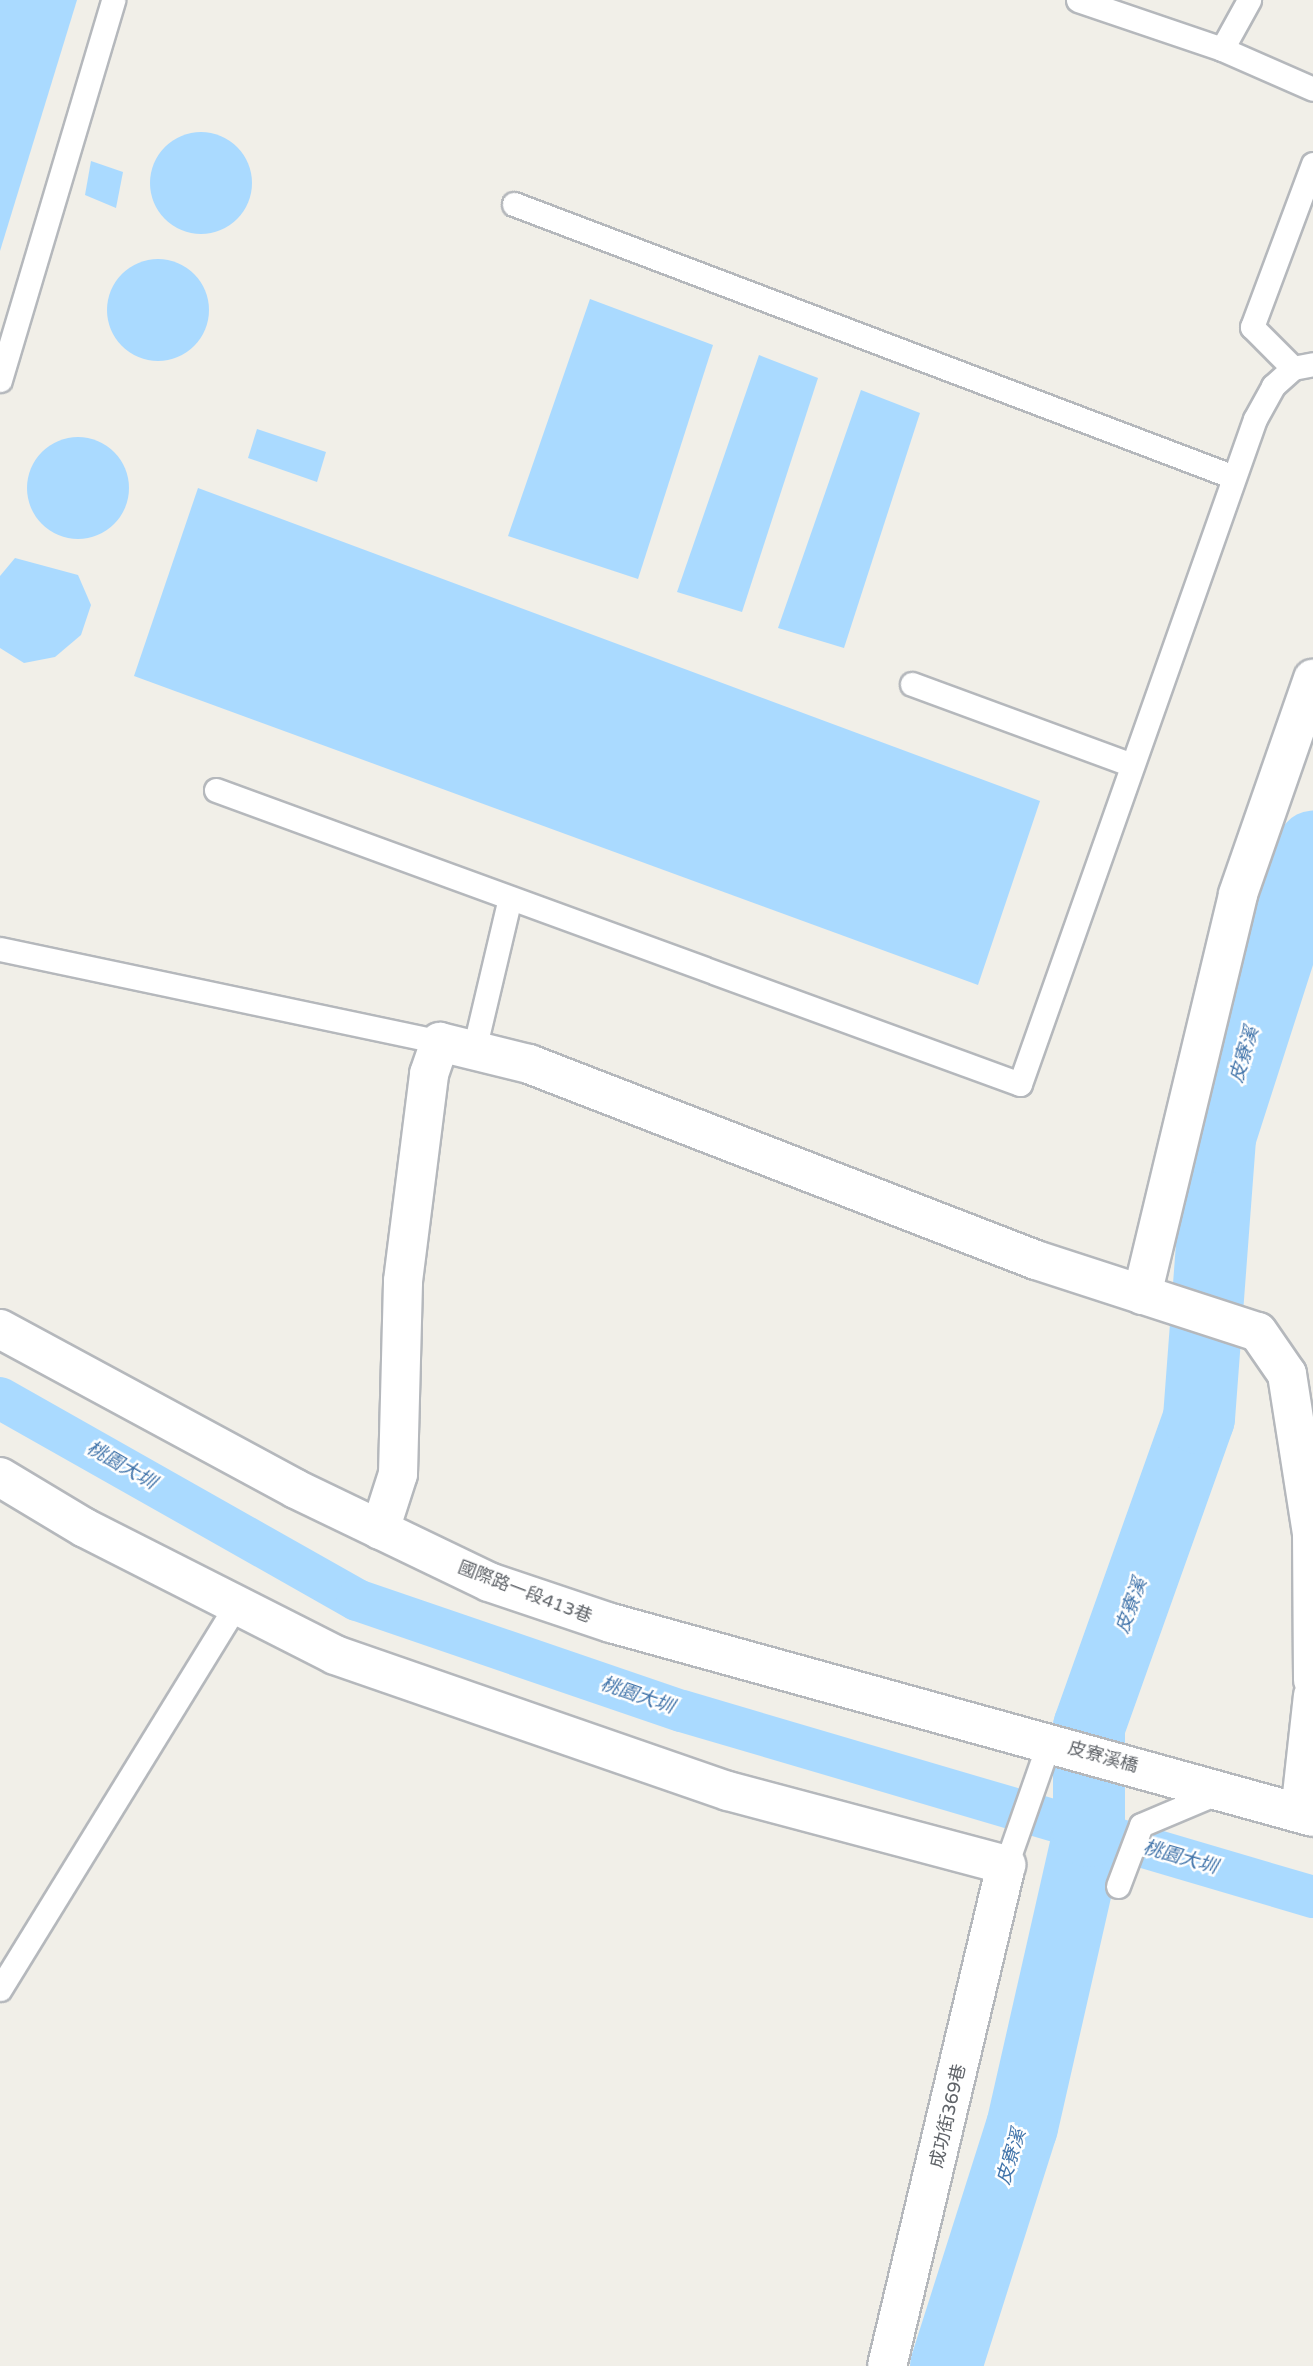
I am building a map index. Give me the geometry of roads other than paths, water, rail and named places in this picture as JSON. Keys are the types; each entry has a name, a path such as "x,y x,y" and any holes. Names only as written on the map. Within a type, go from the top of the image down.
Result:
{"street":[{"path":"1153,1298 1238,894 1313,679"},
{"path":"380,1530 398,1474 403,1282 429,1074 457,1046 529,1064 1153,1298 1258,1332 1287,1374 1312,1533 1313,1680"},
{"name":"國際路一段413巷","path":"0,1329 380,1530 489,1582 611,1623 1049,1742"},
{"path":"0,1477 335,1656 728,1791 1006,1865"},
{"path":"1222,1791 1307,1815 1313,1696"},
{"name":"皮寮溪橋","path":"1049,1742 1222,1791"},
{"name":"成功街369巷","path":"887,2366 1006,1865"}],"lane":[{"path":"0,380 113,0"},
{"path":"1078,0 1222,49 1313,89"},
{"path":"1222,49 1249,0"},
{"path":"216,790 1020,1084 1129,764 1234,477 1267,397 1303,366 1252,327 1313,164"},
{"path":"514,204 1234,477"},
{"path":"912,684 1129,764"},
{"path":"0,949 457,1046 510,898"},
{"path":"0,1989 236,1605"},
{"path":"1006,1865 1049,1742"},
{"path":"1118,1886 1141,1825 1222,1791"}],"water":[{"path":"0,0 77,0 0,251"},
{"path":"201,132 230,140 244,154 252,183 244,212 230,226 201,234 172,226 158,212 150,183 158,154 172,140"},
{"path":"91,161 123,172 116,208 85,195"},
{"path":"158,259 187,267 201,281 209,310 201,339 187,353 158,361 129,353 115,339 107,310 115,281 129,267"},
{"path":"590,299 713,345 638,579 508,536"},
{"path":"759,355 818,378 742,612 677,592"},
{"path":"861,390 920,413 844,648 778,628"},
{"path":"257,429 326,452 317,482 248,458"},
{"path":"78,437 98,441 114,452 125,468 129,488 125,508 114,524 98,535 78,539 58,535 42,524 31,508 27,488 31,468 42,452 58,441"},
{"path":"198,488 1040,801 978,985 134,676"},
{"path":"15,558 78,575 91,605 81,635 55,657 24,663 0,648 0,576"}],"waterway":[{"name":"皮寮溪","path":"946,2366 1022,2127 1089,1831 1089,1727 1199,1418 1220,1137 1313,847"},
{"name":"桃園大圳","path":"0,1398 357,1600 682,1711 1313,1897"}]}
